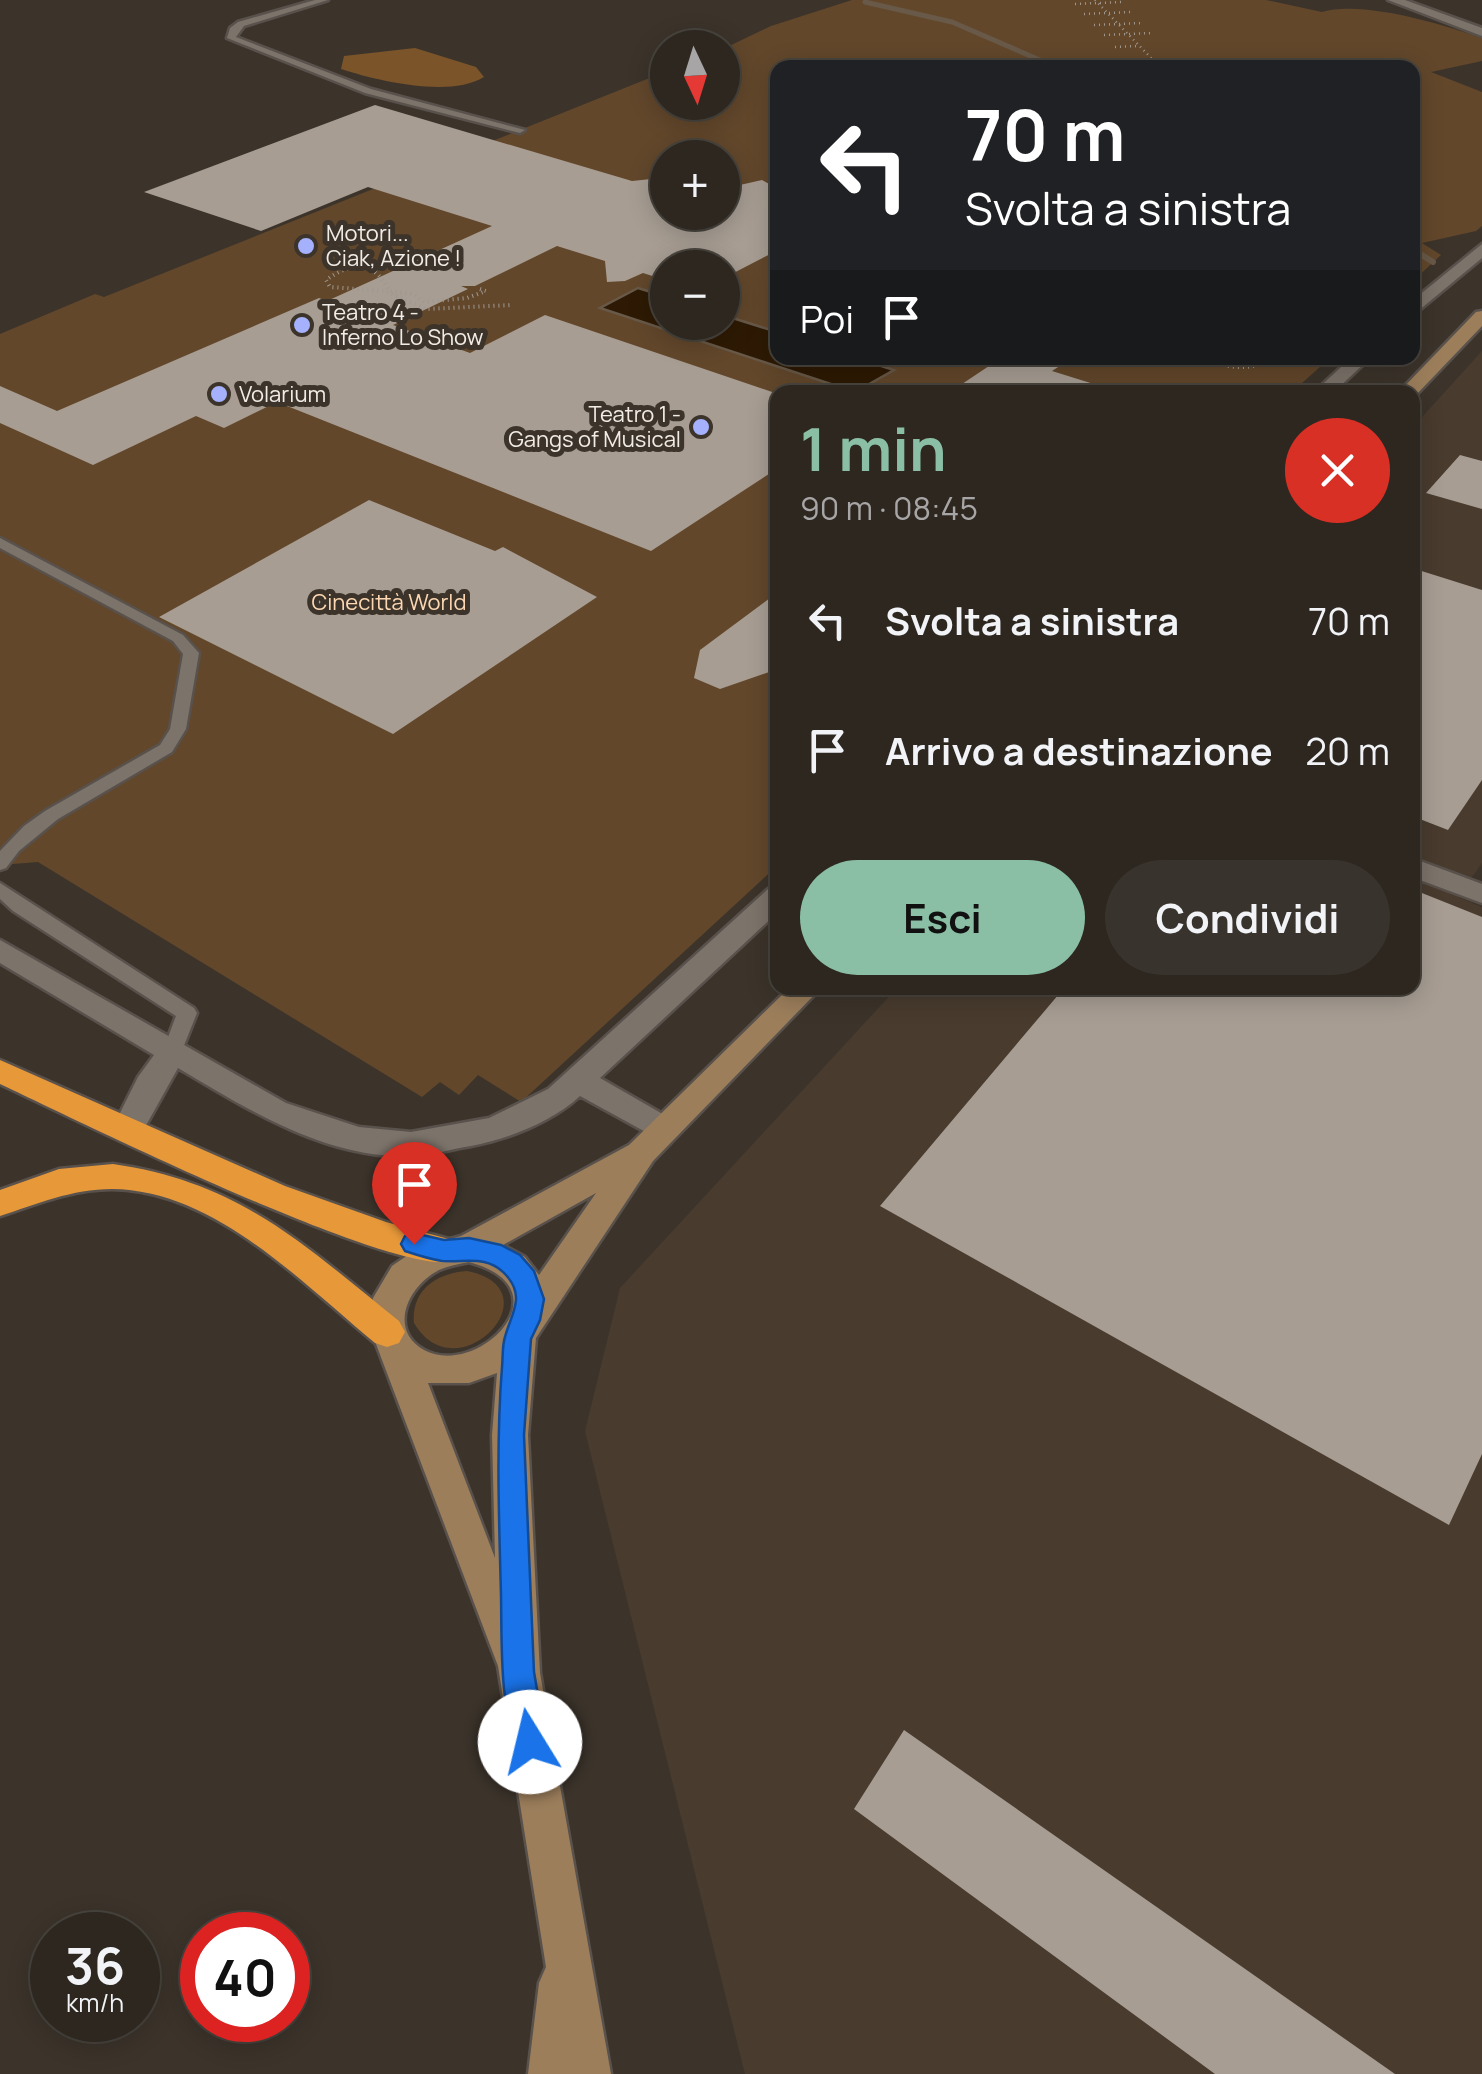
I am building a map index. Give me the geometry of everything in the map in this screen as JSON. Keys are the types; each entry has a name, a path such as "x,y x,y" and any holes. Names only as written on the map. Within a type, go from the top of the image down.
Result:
{"highway":[{"path":"0,1071 342,1224 457,1250"},
{"path":"0,1203 44,1185 80,1177 138,1178 183,1188 236,1216 392,1341"}],"street":[{"path":"1394,0 1482,32"},
{"path":"1419,0 1482,22"},
{"path":"1420,304 1482,249"},
{"path":"1415,385 1482,316"},
{"path":"1331,385 1353,365"},
{"path":"1420,870 1482,894"},
{"path":"0,950 289,1116 327,1130 386,1143 430,1143 495,1129 544,1106 579,1080 770,903"},
{"path":"392,1341 414,1362 434,1369 457,1370 501,1353 522,1329 652,1141 799,995"},
{"path":"128,1128 149,1085 172,1052"},
{"path":"579,1080 652,1141"},
{"path":"519,1672 392,1341 385,1312 397,1283 422,1260 457,1250 652,1141"},
{"path":"457,1250 492,1253 511,1263 524,1279 530,1299 522,1329 510,1435 519,1672 587,2074"},
{"path":"552,2074 565,1950"}],"lane":[{"path":"324,0 241,24 233,30 231,38 368,91 520,130"},
{"path":"0,542 178,638 191,653 178,729 166,748 29,829 9,847 0,864"},
{"path":"0,888 20,907 187,1013 172,1052"}],"path":[{"path":"1096,2 1153,60"},
{"path":"1075,4 1122,2"},
{"path":"1084,14 1131,12"},
{"path":"1094,25 1143,22"},
{"path":"1104,35 1154,33"},
{"path":"1115,47 1139,46"},
{"path":"480,289 486,292 424,302 413,294 389,292 380,274 369,268 342,270 326,280 330,287 344,290 392,293 405,304 419,308 480,302 512,306"},
{"path":"1226,365 1262,365"}],"shaded area":[{"path":"415,48 476,67 484,77 470,83 434,87 341,69 344,56"},
{"path":"638,288 650,292 650,324 600,308"},
{"path":"740,320 770,330 770,364 697,340 740,340"},
{"path":"1482,351 1482,863 1458,897 1482,907 1482,2074 745,2074 585,1431 620,1288 891,995 1420,995 1420,419"},
{"path":"773,365 878,365 894,370 867,385 834,385"}],"green space":[{"name":"Cinecittà World","path":"852,0 1266,0 1322,12 1378,11 1482,38 1482,61 1431,72 1482,92 1482,226 1476,231 1422,243 1441,255 1420,274 1420,60 770,60 770,365 1322,365 1300,385 770,385 770,872 521,1102 478,1075 459,1095 440,1082 422,1097 38,862 0,865 0,334 95,294 104,297 650,78 650,120 740,120 740,41 771,26"},
{"path":"467,1271 493,1281 503,1297 502,1315 491,1331 474,1343 453,1348 432,1342 414,1323 417,1301 436,1280"}],"building":[{"path":"375,105 632,181 650,179 650,230 740,230 740,185 762,180 770,184 770,254 740,270 740,250 650,250 650,275 643,273 625,281 607,282 605,261 557,246 475,286 461,286 468,289 393,325 470,353 545,315 770,391 770,473 651,551 277,402 224,428 196,416 93,465 0,423 0,386 57,411 319,298 327,301 492,226 368,187 261,231 144,192"},
{"path":"990,365 1061,365 1052,371 1097,385 960,385"},
{"path":"1460,455 1482,461 1482,509 1426,493"},
{"path":"369,500 495,551 503,547 597,597 393,734 159,617"},
{"path":"1420,571 1482,590 1482,780 1448,830 1420,819"},
{"path":"770,598 770,672 720,689 694,678 700,650"},
{"path":"1420,892 1482,917 1482,1454 1449,1525 880,1206 1058,995 1420,995"},
{"path":"904,1730 1395,2074 1215,2074 854,1809"}],"waterway":[{"path":"865,2 952,22 1040,60"},
{"path":"1420,254 1433,262"}],"place":[{"name":"Motori... Ciak, Azione !","path":"306,246"},
{"name":"Teatro 4 - Inferno Lo Show","path":"302,325"},
{"name":"Volarium","path":"219,394"},
{"name":"Teatro 1 - Gangs of Musical","path":"701,427"}],"route":[{"path":"414,1244 444,1251 469,1248 492,1253 511,1263 524,1279 530,1299 527,1320 518,1338 510,1435 519,1672 530,1742"}]}
